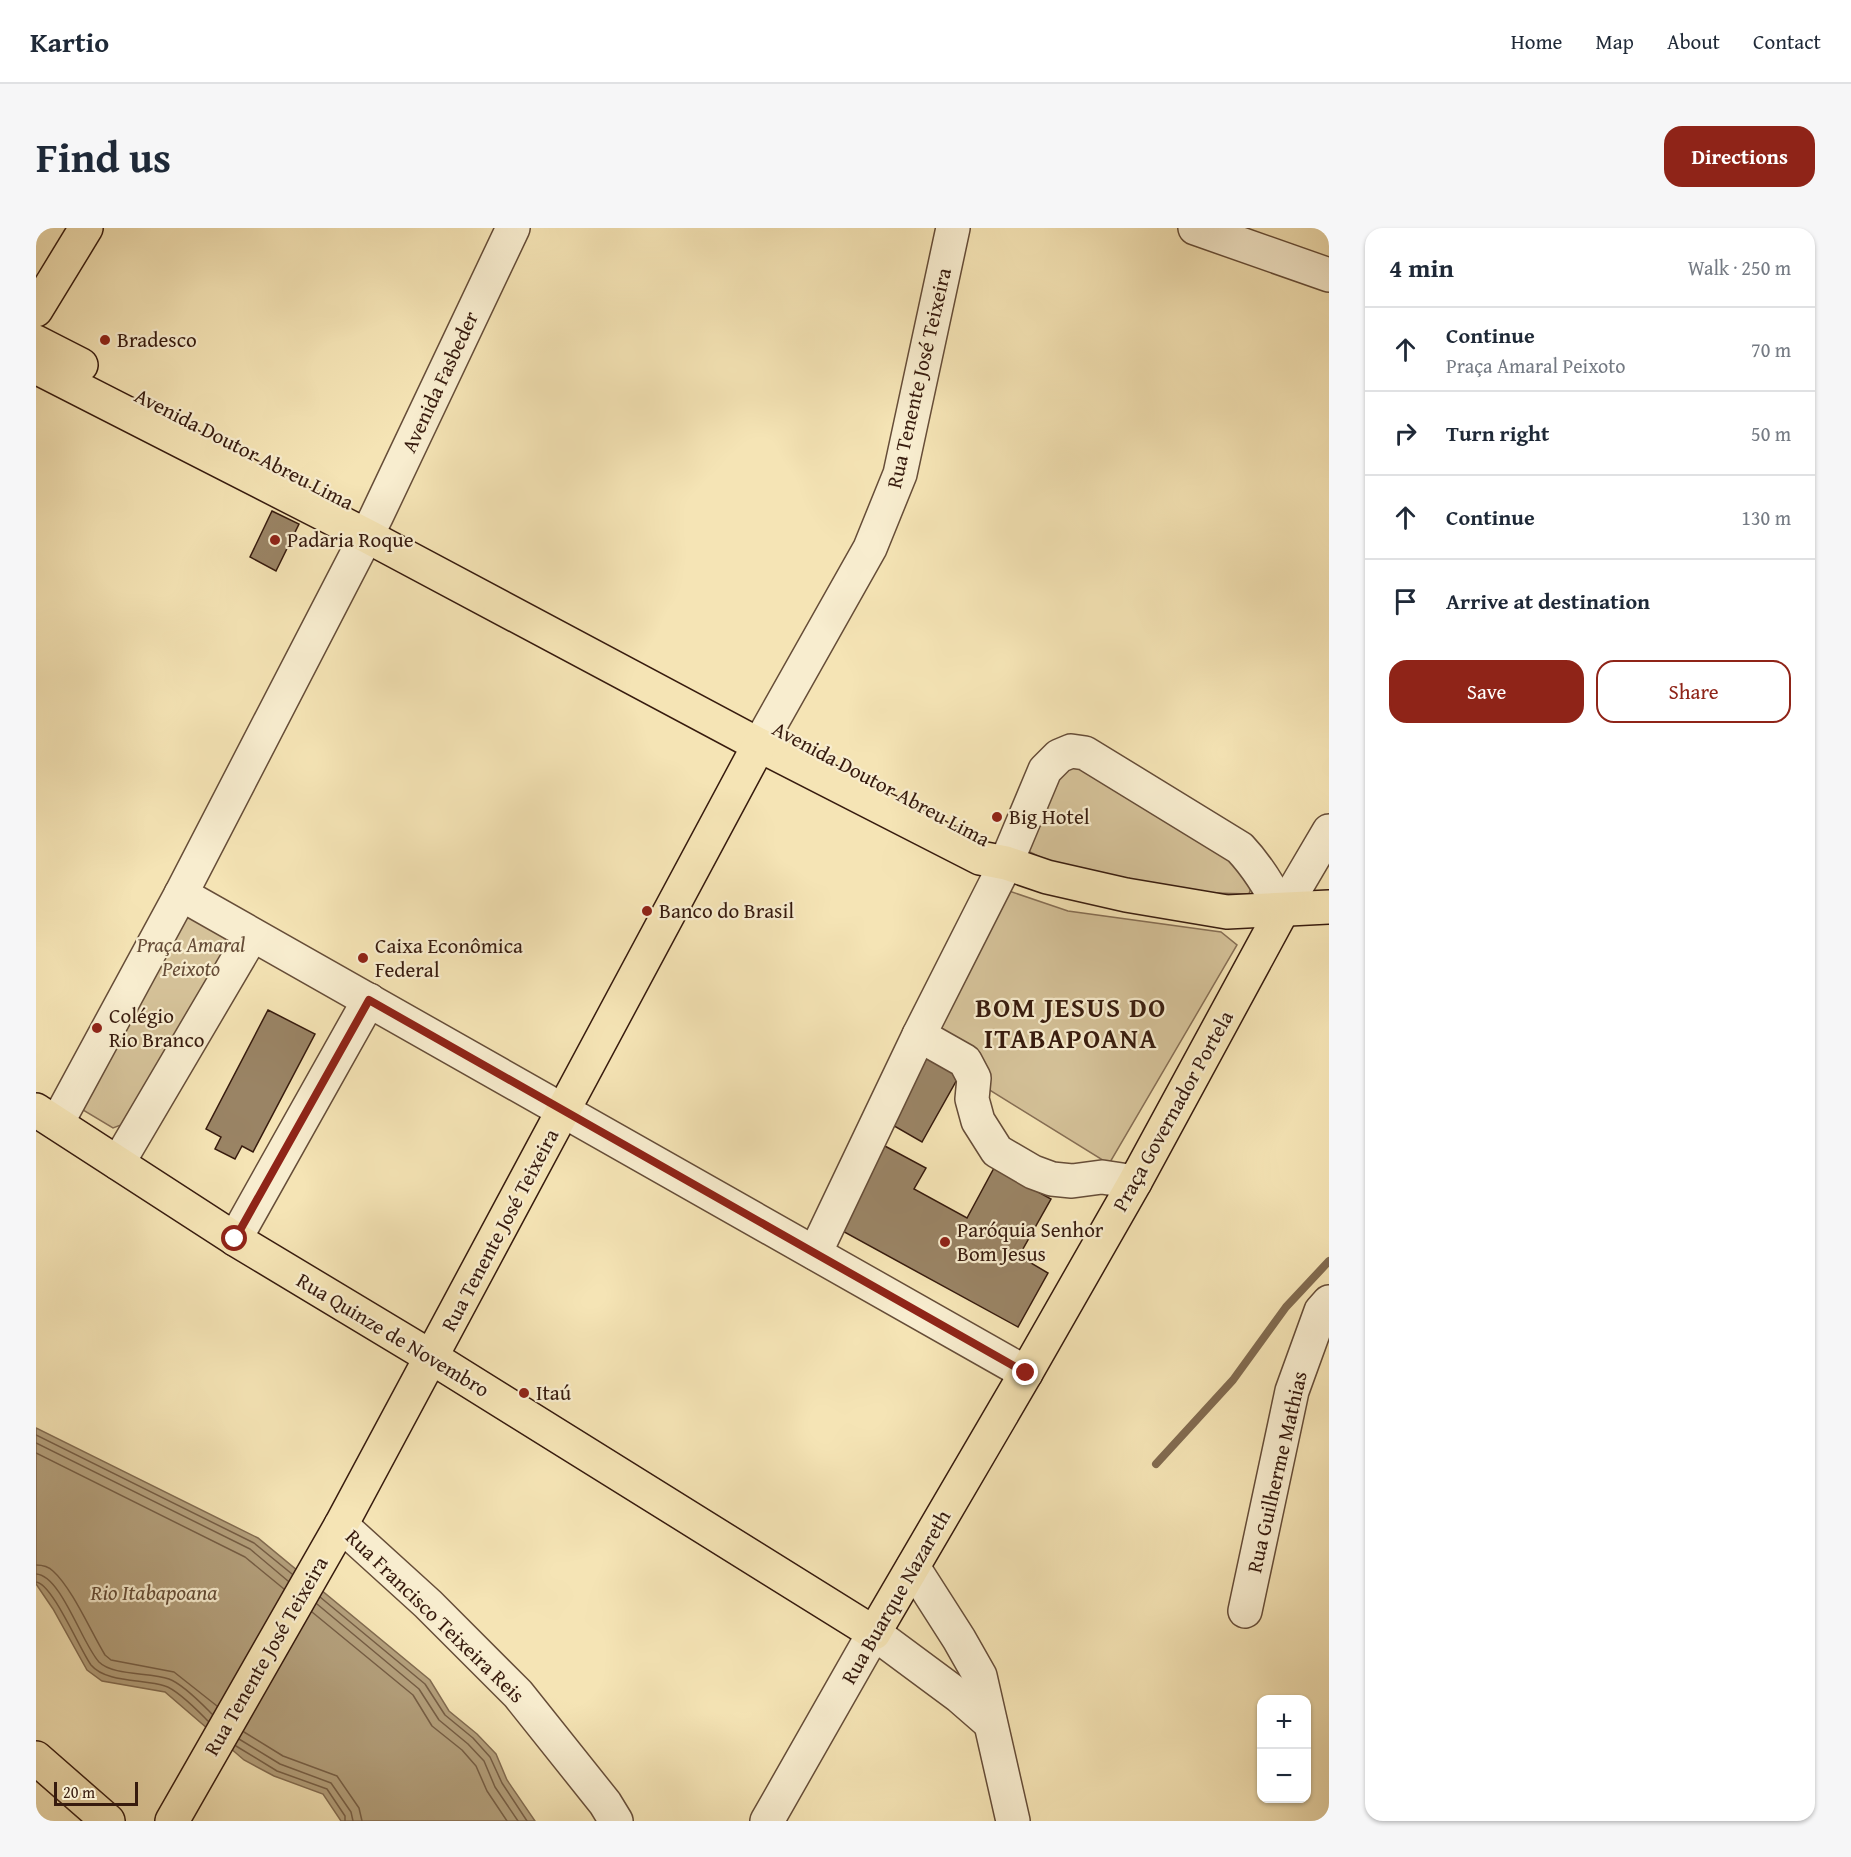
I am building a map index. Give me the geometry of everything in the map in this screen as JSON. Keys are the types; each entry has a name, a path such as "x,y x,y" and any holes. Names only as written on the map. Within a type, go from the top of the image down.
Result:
{"main road":[{"path":"36,310 86,228"},
{"name":"Avenida Doutor Abreu Lima","path":"36,342 372,527 764,735 980,858 1006,863"},
{"name":"Avenida Doutor Abreu Lima","path":"36,367 372,527"},
{"name":"Rua Tenente José Teixeira","path":"172,1821 341,1525 764,735"},
{"path":"1006,863 1047,877 1126,896 1227,912 1329,907"},
{"name":"Praça Governador Portela","path":"1026,1373 1135,1182 1282,911"},
{"name":"Rua Quinze de Novembro","path":"46,1116 235,1239 431,1357 874,1633"},
{"name":"Rua Buarque Nazareth","path":"874,1633 1026,1373"},
{"path":"36,1758 108,1821"}],"street":[{"name":"Avenida Fasbeder","path":"46,1116 181,894 372,527 513,228"},
{"name":"Rua Tenente José Teixeira","path":"764,735 870,548 900,474 953,228"},
{"path":"1195,228 1328,272"},
{"path":"815,1253 919,1035 1006,863 1045,770 1059,756 1071,752 1085,753 1240,848 1264,876 1282,911"},
{"path":"1282,911 1329,831"},
{"path":"181,894 1026,1373"},
{"path":"118,1163 252,935"},
{"path":"235,1239 369,1000"},
{"path":"919,1035 965,1061 974,1078 972,1099 978,1121 997,1151 1033,1172 1052,1179 1072,1181 1102,1177 1135,1182"},
{"name":"Rua Guilherme Mathias","path":"1245,1611 1292,1391 1321,1311 1329,1302"},
{"name":"Rua Francisco Teixeira Reis","path":"341,1525 428,1604 518,1694 605,1803 616,1821"},
{"path":"913,1567 980,1676 1013,1821"},
{"path":"874,1633 960,1696 990,1723"},
{"name":"Rua Buarque Nazareth","path":"767,1821 874,1633"}],"green space":[{"path":"1072,759 1237,859 1252,884 1249,894 1183,892 1046,860 1018,846 1051,772"},
{"path":"1003,889 1068,911 1221,932 1237,945 1109,1164 983,1086 929,1028"},
{"name":"Praça Amaral Peixoto","path":"187,913 226,936 227,952 121,1125 113,1128 78,1107"}],"water":[{"name":"Rio Itabapoana","path":"36,1428 258,1538 430,1680 449,1711 477,1734 496,1754 507,1780 535,1821 341,1821 323,1794 274,1776 244,1760 165,1692 102,1681 87,1670 53,1609 36,1584"}],"building":[{"name":"Padaria Roque","path":"272,511 299,524 276,571 250,557"},
{"path":"268,1010 315,1034 253,1152 242,1146 235,1159 215,1149 221,1137 206,1129"},
{"path":"925,1057 959,1076 922,1142 889,1123"},
{"name":"Paróquia Senhor Bom Jesus","path":"883,1145 926,1168 914,1189 967,1218 994,1168 1051,1199 1019,1256 1048,1273 1018,1327 837,1228"}],"waterway":[{"path":"1156,1464 1233,1380 1286,1307 1329,1261"}],"place":[{"name":"Bradesco","path":"105,340"},
{"name":"Padaria Roque","path":"275,540"},
{"name":"Big Hotel","path":"997,817"},
{"name":"Banco do Brasil","path":"647,911"},
{"name":"Caixa Econômica Federal","path":"363,958"},
{"name":"Colégio Rio Branco","path":"97,1028"},
{"name":"Paróquia Senhor Bom Jesus","path":"945,1242"},
{"name":"Itaú","path":"524,1393"}],"district":[{"name":"BOM JESUS DO ITABAPOANA","path":"1071,1024"}],"route":[{"path":"235,1239 369,1000 1026,1373"}]}
